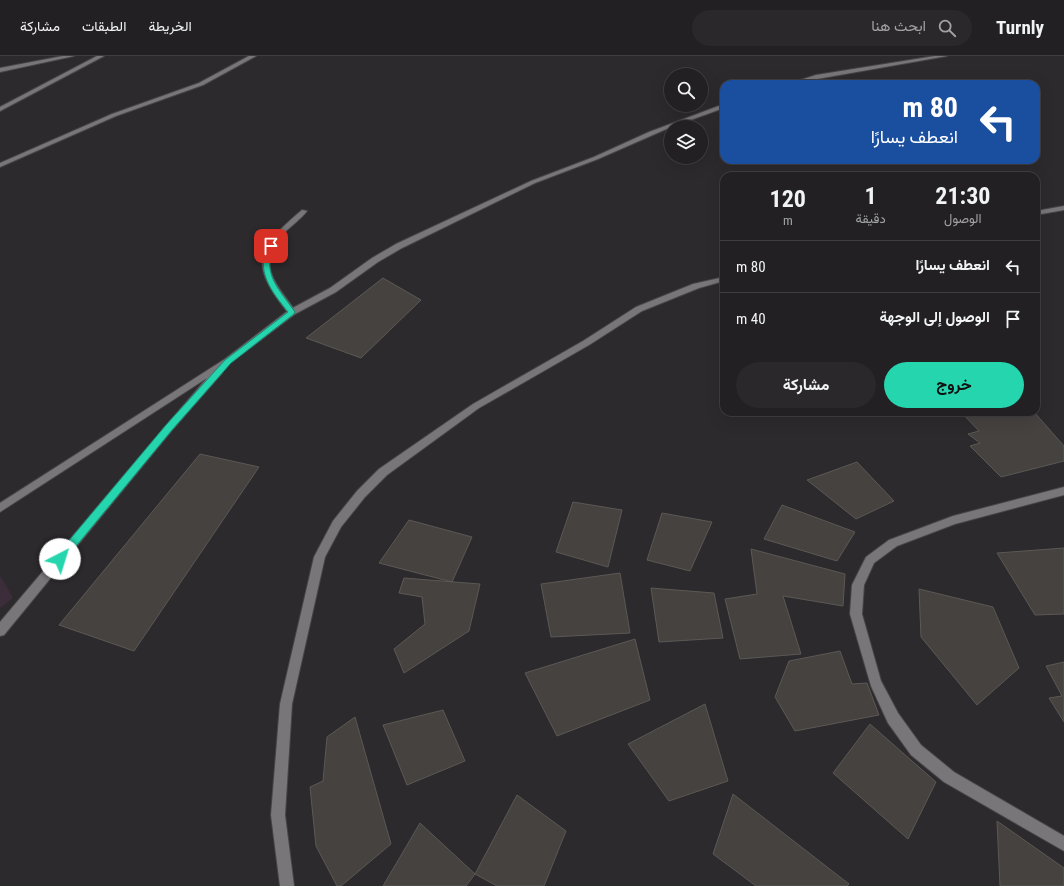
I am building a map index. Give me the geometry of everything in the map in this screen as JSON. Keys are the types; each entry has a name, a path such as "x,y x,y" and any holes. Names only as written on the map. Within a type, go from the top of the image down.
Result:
{"street":[{"path":"0,70 71,56"},
{"path":"0,109 101,56"},
{"path":"0,164 114,115 201,84 252,56"},
{"path":"805,80 944,56"},
{"path":"0,508 228,362 292,312 333,290 375,260 399,246 533,182 596,158 651,133 720,107"},
{"path":"1040,212 1064,208"},
{"path":"292,312 277,294 266,273 266,256 278,236 304,211"},
{"path":"287,886 278,815 286,704 320,557 337,524 361,494 383,472 476,406 586,343 638,309 690,288 720,280"},
{"path":"0,631 169,428 228,362"},
{"path":"1064,491 953,520 893,543 870,560 858,585 856,614 875,682 893,718 916,750 948,777 1064,844"}],"shaded area":[{"path":"0,575 13,598 0,608"}],"building":[{"path":"383,278 421,300 361,358 306,338"},
{"path":"965,416 1038,416 1064,446 1064,461 1001,477 970,446 980,443 968,434 979,431"},
{"path":"200,454 259,467 134,651 59,625"},
{"path":"857,462 894,501 856,519 807,480"},
{"path":"573,502 622,510 608,567 556,552"},
{"path":"782,505 855,532 837,561 764,539"},
{"path":"662,513 712,522 690,571 647,560"},
{"path":"409,520 472,537 452,582 379,563"},
{"path":"1064,548 1064,614 1035,615 997,553"},
{"path":"751,549 845,574 843,606 783,596 801,654 740,659 725,599 757,594"},
{"path":"620,573 630,633 551,637 541,584"},
{"path":"404,578 480,584 469,631 404,673 394,649 425,624 422,597 399,593"},
{"path":"651,588 714,593 723,638 659,642"},
{"path":"919,589 993,607 1019,668 977,705 921,637"},
{"path":"635,639 650,700 557,736 525,673"},
{"path":"840,651 852,684 867,683 879,715 795,731 775,697 789,661"},
{"path":"1064,662 1064,722 1049,698 1062,696 1046,666"},
{"path":"705,704 728,781 669,801 628,744"},
{"path":"443,710 465,761 407,785 383,725"},
{"path":"355,717 391,844 341,886 337,886 316,846 310,787 323,781 327,737"},
{"path":"870,724 936,782 908,839 833,773"},
{"path":"733,794 849,884 847,886 756,886 713,854"},
{"path":"517,795 566,831 544,886 497,886 475,874"},
{"path":"997,821 1064,868 1064,886 1000,886"},
{"path":"420,823 475,874 466,886 383,886"}],"route":[{"path":"60,559 169,428 228,362 292,312 277,294 266,273 266,256 271,246"}]}
